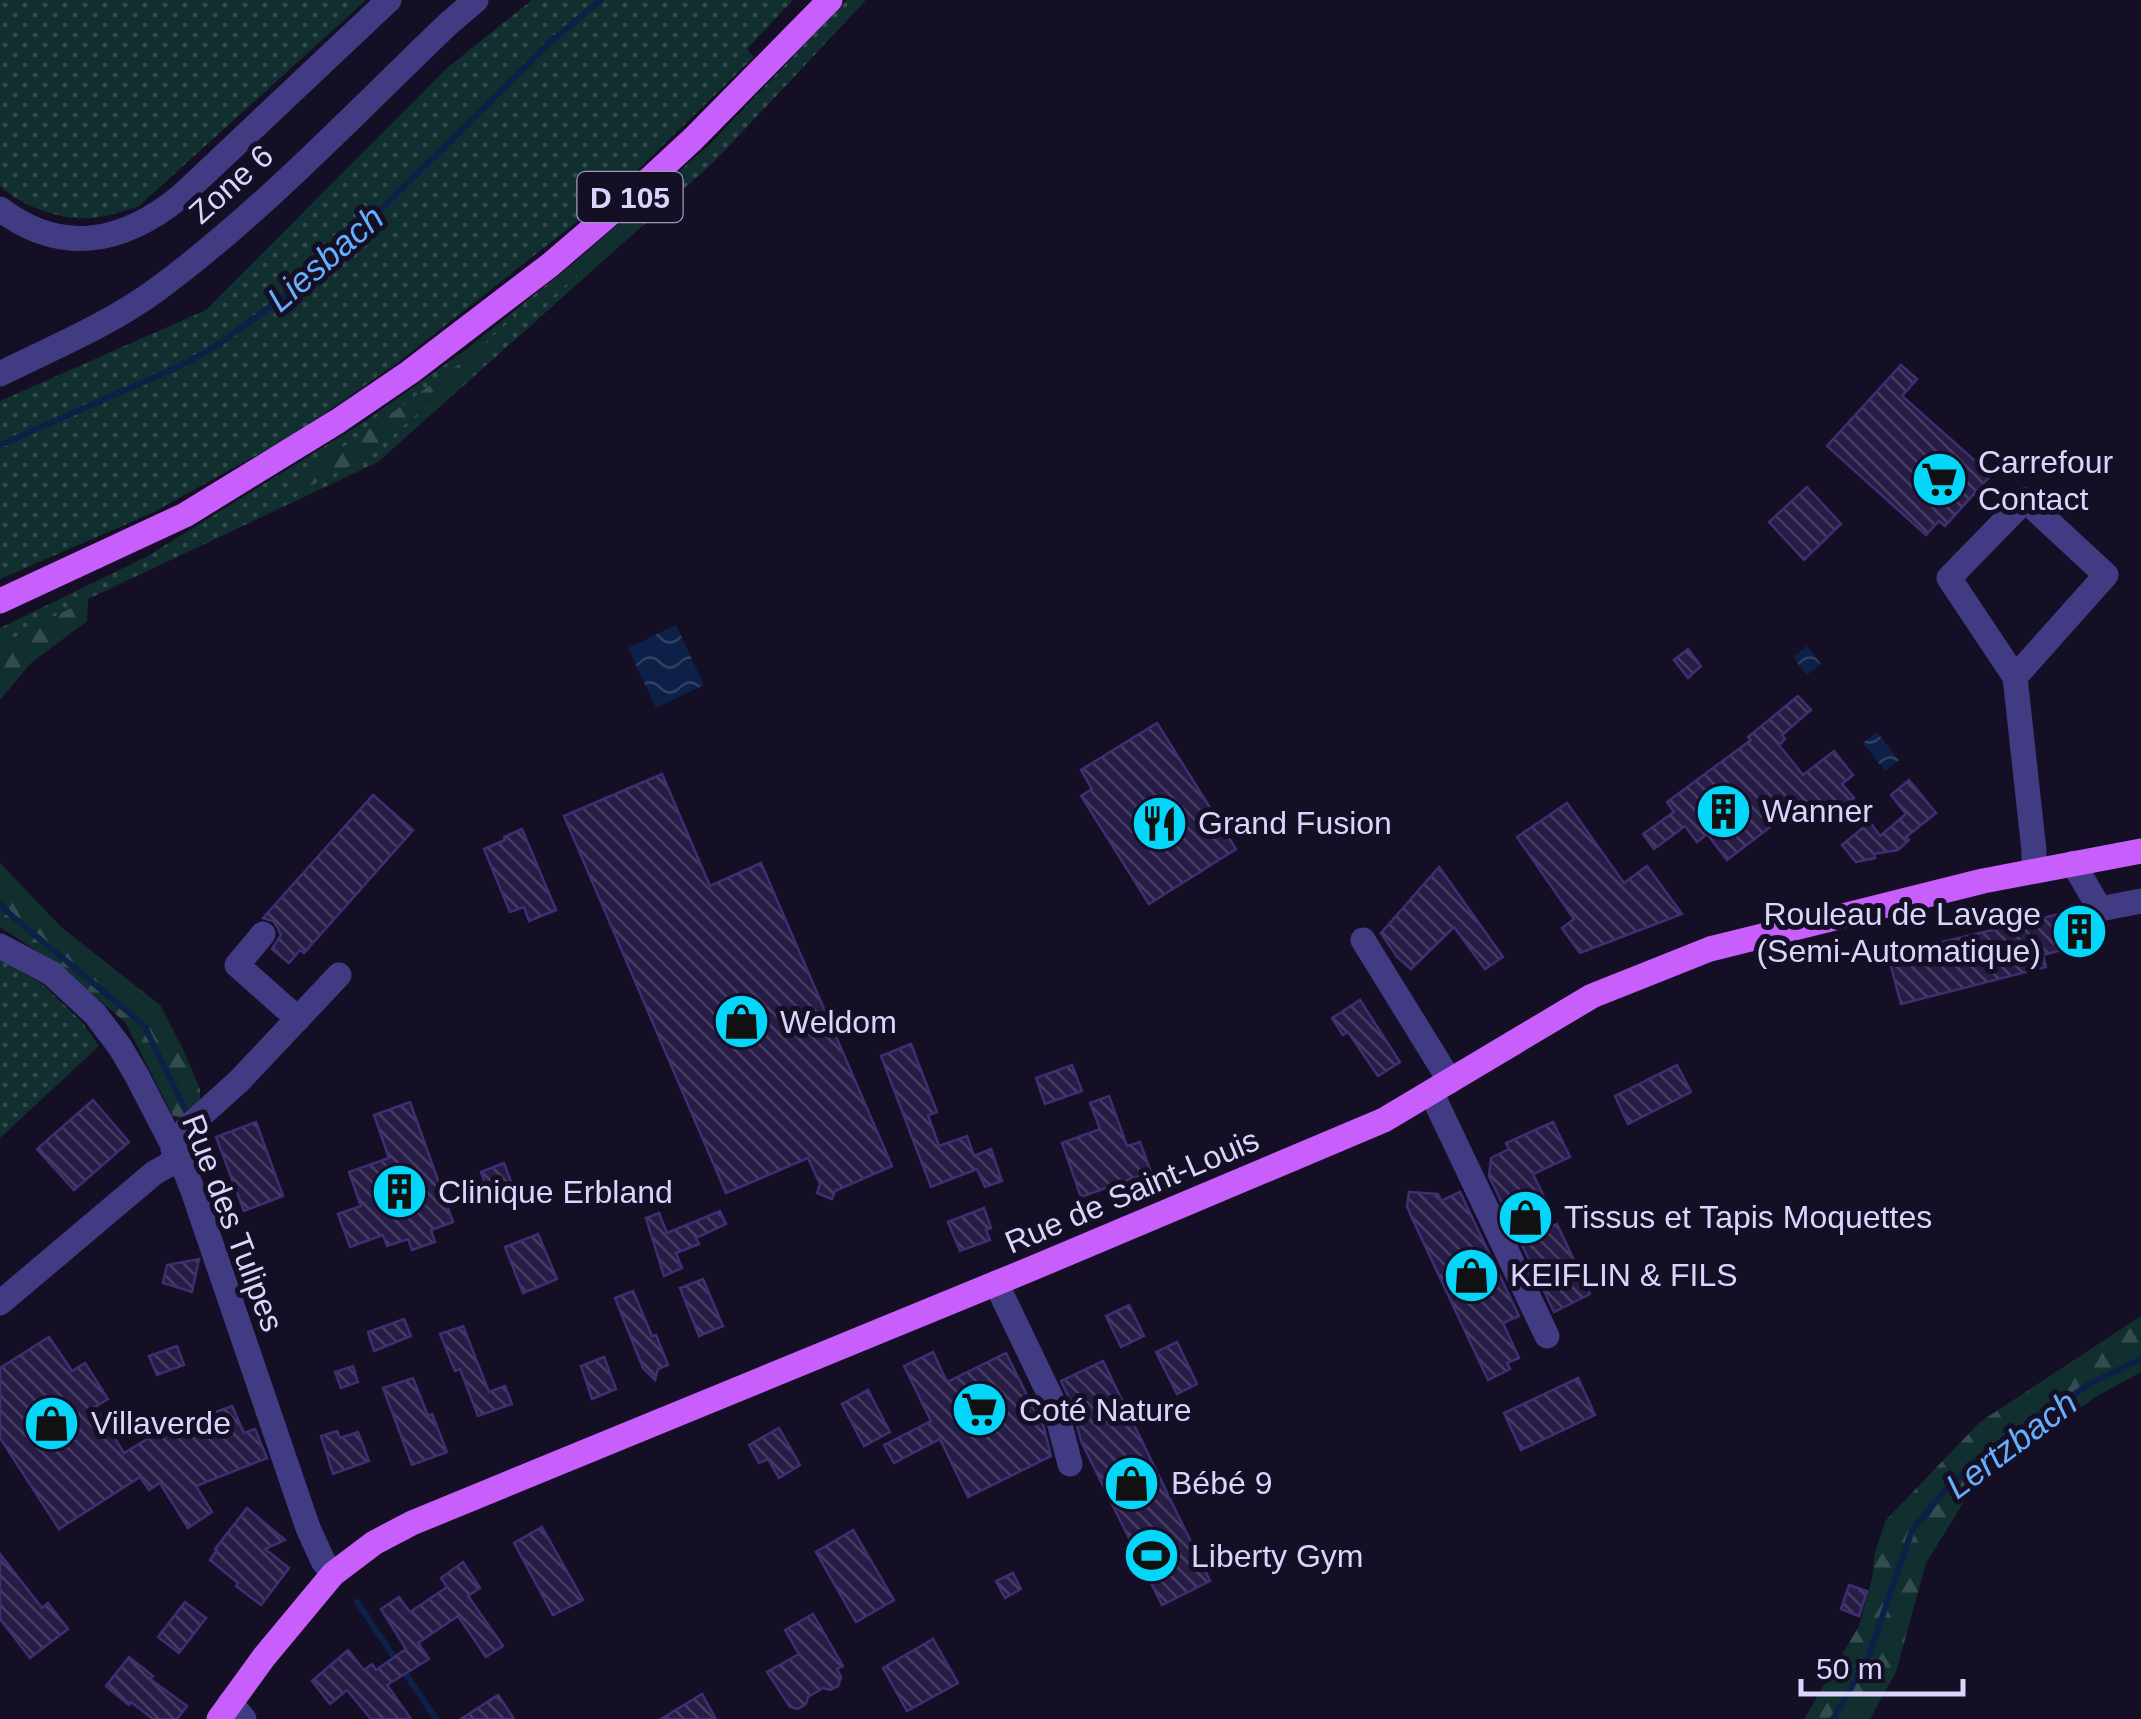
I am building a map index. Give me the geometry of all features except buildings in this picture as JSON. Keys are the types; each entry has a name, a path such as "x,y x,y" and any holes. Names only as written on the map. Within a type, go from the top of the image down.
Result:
{"main road":[{"name":"D 105","path":"0,601 185,515 410,372 550,265 640,188 694,140 830,0"},
{"name":"Rue de Saint-Louis","path":"231,1714 264,1658 333,1574 374,1543 412,1522 1384,1120 1592,996 1710,949 2034,870 2141,851"}],"street":[{"path":"0,209 30,226 77,238 106,237 136,227 180,196 388,0"},
{"name":"Zone 6","path":"0,374 152,294 218,242 476,0"},
{"path":"2015,677 2106,576 2025,500 1949,578 2015,677 2034,870"},
{"path":"2074,864 2100,909 2141,901"},
{"path":"263,934 236,964 298,1019"},
{"path":"1363,940 1440,1086 1547,1336"},
{"name":"Rue des Tulipes","path":"0,946 50,973 95,1014 129,1062 177,1156 308,1528 333,1574"},
{"path":"0,1304 168,1165 177,1156 186,1128 238,1082 339,975"},
{"path":"996,1283 1056,1406 1070,1464"}],"green space":[{"path":"0,0 366,0 139,206 110,215 74,218 21,201 0,186"},
{"path":"532,0 793,0 747,49 754,57 616,191 400,361 295,434 152,513 0,579 0,401 206,310 447,68"},
{"path":"847,0 866,0 715,161 378,462 88,599 0,645 0,628 146,557 367,420 468,348 707,147"},
{"path":"695,167 691,176 369,456 294,494 287,488 299,475 359,437 466,359 683,173"},
{"path":"88,599 87,621 31,663 0,700 0,645"},
{"path":"0,863 61,927 160,1005 200,1089 200,1103 181,1117 173,1116 125,1022 57,964 0,927"},
{"path":"0,960 40,982 82,1022 99,1046 0,1138"},
{"path":"2141,1316 2141,1372 2097,1396 1975,1484 1926,1563 1896,1672 1870,1719 1804,1719 1859,1626 1886,1520 1980,1422"}],"water":[{"path":"676,625 704,685 656,708 628,648"},
{"path":"1807,646 1821,664 1807,675 1793,657"},
{"path":"1877,732 1899,760 1885,771 1863,743"}],"waterway":[{"name":"Liesbach","path":"0,445 180,366 255,318 329,261 550,42 601,0"},
{"path":"0,904 144,1025 186,1111"},
{"name":"Lertzbach","path":"1833,1719 1868,1658 1912,1530 1952,1482 2089,1384 2141,1359"},
{"path":"357,1602 436,1719"}],"place":[{"name":"Carrefour Contact","path":"1939,480"},
{"name":"Wanner","path":"1723,811"},
{"name":"Grand Fusion","path":"1159,823"},
{"name":"Rouleau de Lavage (Semi-Automatique)","path":"2080,932"},
{"name":"Weldom","path":"741,1022"},
{"name":"Clinique Erbland","path":"399,1192"},
{"name":"Tissus et Tapis Moquettes","path":"1525,1217"},
{"name":"KEIFLIN & FILS","path":"1471,1275"},
{"name":"Coté Nature","path":"980,1410"},
{"name":"Villaverde","path":"52,1423"},
{"name":"Bébé 9","path":"1132,1483"},
{"name":"Liberty Gym","path":"1152,1556"}]}
